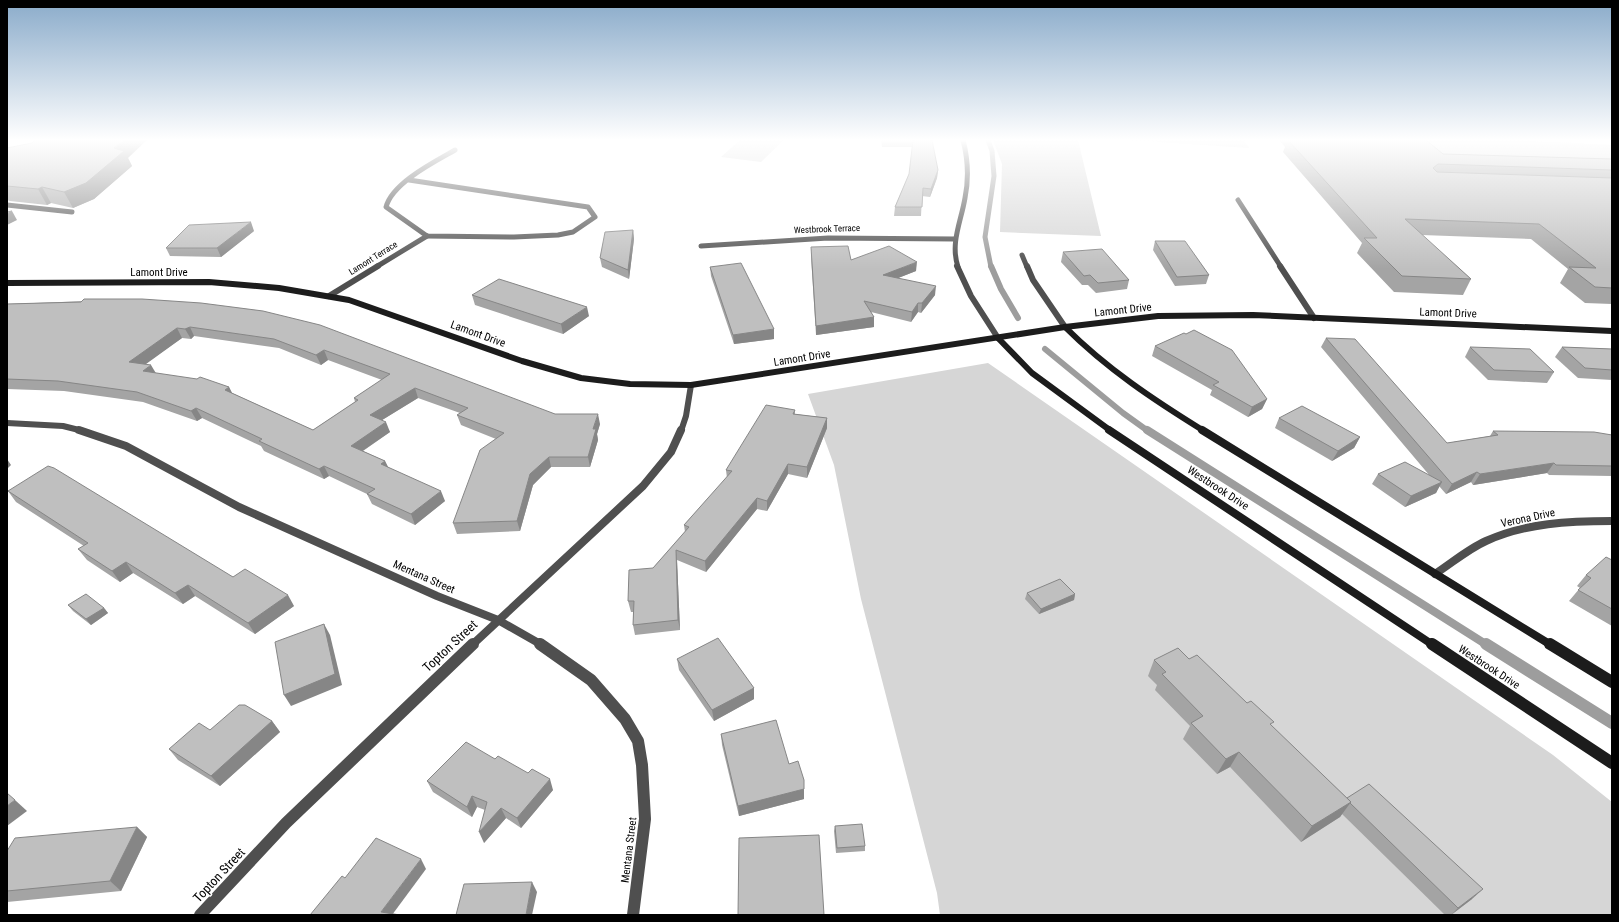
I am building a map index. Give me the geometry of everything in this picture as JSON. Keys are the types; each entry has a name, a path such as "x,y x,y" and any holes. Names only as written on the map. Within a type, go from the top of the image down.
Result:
{"street":[{"path":"405,183 390,195 386,203 386,207 427,236 514,237 558,235 573,232 595,217 588,206 430,183"},
{"name":"Westbrook Drive","path":"968,183 964,205 955,239 955,261 978,310 1010,354 1027,370 1097,422 1612,763"},
{"path":"1238,200 1314,318"},
{"path":"7,205 72,212"},
{"name":"Lamont Terrace","path":"329,296 427,236"},
{"name":"Westbrook Terrace","path":"701,246 819,237 900,236 955,239"},
{"path":"1022,256 1046,303 1065,327 1092,354 1155,402 1612,682"},
{"name":"Lamont Drive","path":"7,283 209,282 246,284 329,296 362,304 522,361 581,378 630,384 691,385 1065,327 1158,316 1253,315 1612,331"},
{"name":"Topton Street","path":"200,915 286,823 498,620 643,486 664,464 683,428 689,411 691,385"},
{"name":"Mentana Street","path":"7,423 63,426 90,433 126,446 239,508 437,596 498,620 548,648 591,680 625,719 638,741 642,765 645,819 633,915"},
{"name":"Verona Drive","path":"1435,574 1486,541 1506,533 1560,524 1612,521"}],"shaded area":[{"path":"1001,183 1088,183 1101,236 1000,232"},
{"path":"988,363 1553,755 1612,802 1612,915 940,915 937,893 861,599 834,465 808,394"}],"building":[{"path":"7,183 86,183 64,192 42,187 38,189 7,186"},
{"path":"905,183 933,183 931,189 923,188 922,207 895,207"},
{"path":"1327,183 1612,183 1612,288 1595,287 1569,267 1596,268 1539,224 1405,219 1471,279 1402,276 1364,238 1377,238"},
{"path":"251,222 217,248 166,248 189,225"},
{"path":"633,230 628,270 600,258 605,232"},
{"path":"1155,241 1185,241 1209,275 1177,277"},
{"path":"848,246 851,260 889,246 917,262 883,275 936,286 922,303 918,303 912,312 864,301 874,317 816,326 811,247"},
{"path":"1102,249 1129,280 1098,283 1090,275 1084,276 1063,252"},
{"path":"741,263 774,329 733,335 710,267"},
{"path":"499,279 587,307 561,324 472,295"},
{"path":"84,299 142,299 201,303 263,311 320,325 555,414 598,414 593,429 596,429 588,457 549,457 530,474 517,521 453,523 480,450 504,433 457,415 468,408 415,388 370,415 386,422 351,446 385,461 381,464 441,491 411,514 367,494 375,489 324,466 319,469 259,441 262,439 196,408 191,411 137,392 58,381 7,379 7,304 81,302","holes":["190,327 274,339 316,355 324,350 390,374 354,398 358,400 313,430 225,390 229,387 200,377 197,379 143,371 151,365 129,362 177,328 185,329"]},
{"path":"1194,330 1232,350 1267,399 1252,407 1213,385 1219,382 1155,346"},
{"path":"1326,338 1355,339 1447,443 1498,435 1493,431 1594,432 1612,435 1612,466 1556,465 1554,463 1480,474 1477,472 1452,484"},
{"path":"1470,347 1530,349 1554,372 1494,370"},
{"path":"1562,347 1612,349 1612,370 1585,368"},
{"path":"766,405 795,410 793,414 827,418 807,467 788,464 767,501 757,498 705,561 676,550 678,620 633,625 634,601 628,601 629,570 653,568 689,527 684,525 732,471 726,470"},
{"path":"1302,406 1360,437 1338,451 1279,418"},
{"path":"1405,462 1442,482 1411,496 1378,474"},
{"path":"48,466 54,468 233,577 245,569 288,595 248,623 188,585 175,593 126,562 112,571 78,549 88,543 8,491"},
{"path":"1606,557 1612,560 1612,609 1578,590 1591,578 1586,575"},
{"path":"1060,579 1075,594 1041,609 1027,593"},
{"path":"86,594 104,608 86,619 68,605"},
{"path":"324,624 335,674 284,695 275,642"},
{"path":"718,638 754,688 712,710 677,659"},
{"path":"1178,648 1189,659 1197,655 1247,703 1251,701 1274,722 1270,724 1351,802 1312,826 1239,752 1226,759 1191,723 1203,716 1162,674 1166,672 1154,660"},
{"path":"239,705 245,705 272,721 211,776 169,749 199,723 210,730"},
{"path":"776,720 789,764 798,761 804,780 804,789 738,806 721,734"},
{"path":"466,742 495,759 498,756 528,773 532,769 550,779 517,818 501,808 479,832 487,802 472,796 467,807 427,781"},
{"path":"1369,784 1483,889 1458,908 1350,803 1351,802 1347,798"},
{"path":"7,793 15,800 7,806"},
{"path":"862,824 865,846 837,848 835,826"},
{"path":"137,827 110,881 7,891 7,851 15,838"},
{"path":"819,835 824,915 738,915 739,838"},
{"path":"376,838 421,859 381,912 400,915 310,915 342,876 345,878"},
{"path":"532,882 526,915 456,915 464,884"}],"waterway":[{"path":"991,267 985,237 993,183"},
{"path":"991,266 1001,289 1018,318"},
{"path":"1045,349 1123,413 1148,431"},
{"path":"1147,430 1487,645"},
{"path":"1486,644 1612,723"}]}
